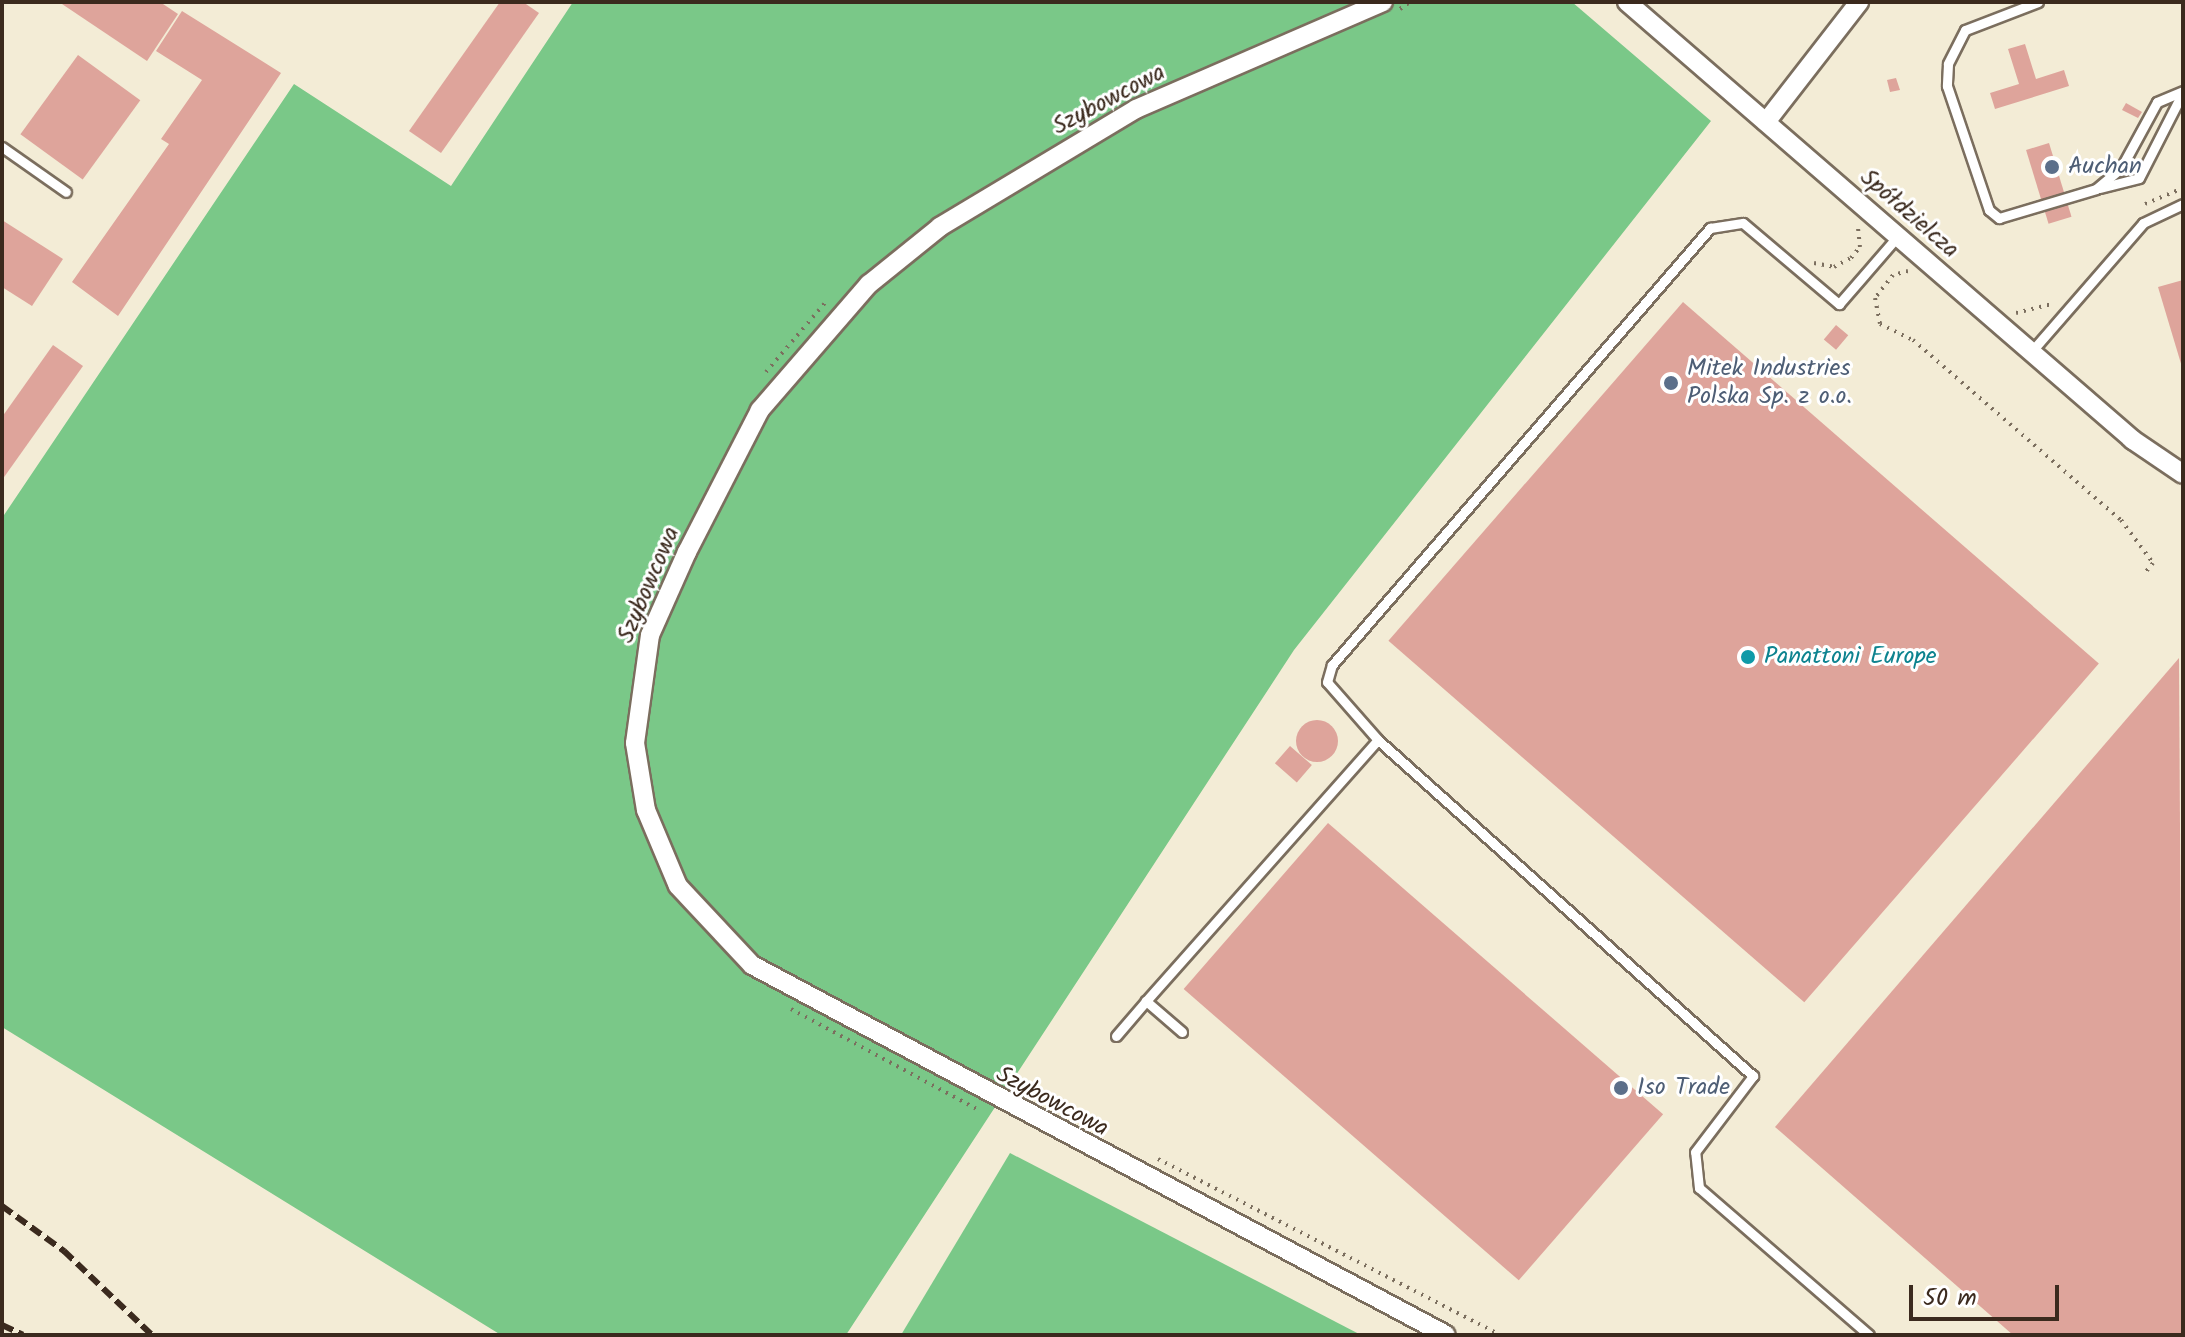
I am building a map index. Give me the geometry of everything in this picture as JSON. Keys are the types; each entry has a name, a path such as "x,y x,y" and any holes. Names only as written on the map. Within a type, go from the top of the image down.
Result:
{"street":[{"name":"Spółdzielcza","path":"1627,2 2031,352 2161,461 2183,474"},
{"path":"1766,122 1859,2"},
{"name":"Szybowcowa","path":"1389,7 1136,109 940,227 869,284 760,410 687,552 650,635 635,743 646,810 678,886 752,965 1446,1335"}],"lane":[{"path":"2038,2 1965,30 1950,55 1947,86 1989,210 1999,218 2139,178 2183,92"},
{"path":"2096,189 2121,168 2157,102 2183,92"},
{"path":"2,147 66,192"},
{"path":"2031,352 2145,221 2183,204"},
{"path":"1869,1335 1699,1188 1695,1152 1753,1076 1378,740 1333,696 1332,665 1710,228 1743,223 1839,304 1897,237"},
{"path":"1116,1036 1378,740"},
{"path":"1146,1001 1182,1032"}],"path":[{"path":"1389,7 1410,2"},
{"path":"2136,211 2183,188"},
{"path":"1803,258 1834,267 1851,258 1861,239 1852,218"},
{"path":"1920,275 1902,270 1878,293 1880,324 1913,340 2121,520 2153,563 2145,573"},
{"path":"757,385 835,292"},
{"path":"2009,311 2033,313 2062,293"},
{"path":"777,1001 992,1116"},
{"path":"1154,1158 1501,1335"}],"green space":[{"path":"573,2 1572,2 1711,121 1294,650 846,1335 501,1335 2,1027 2,518 294,84 451,186"},
{"path":"1010,1153 1361,1335 901,1335"}],"building":[{"path":"59,2 160,2 178,14 147,61"},
{"path":"500,2 523,2 539,13 441,153 409,131"},
{"path":"182,11 281,73 118,316 72,282 169,144 161,139 202,80 156,51"},
{"path":"2025,44 2036,79 2064,70 2069,86 1995,109 1990,93 2019,84 2008,49"},
{"path":"78,55 140,100 83,180 20,134"},
{"path":"1896,78 1900,90 1890,92 1887,80"},
{"path":"2126,103 2142,112 2138,118 2122,110"},
{"path":"2049,143 2072,217 2049,224 2026,150"},
{"path":"2,220 63,259 32,306 2,287"},
{"path":"2183,280 2183,367 2182,367 2158,287"},
{"name":"Panattoni Europe","path":"1683,302 2099,663 1804,1002 1388,641"},
{"path":"1836,325 1848,335 1836,350 1824,340"},
{"path":"53,345 83,366 2,480 2,417"},
{"path":"2179,658 2183,1335 2013,1335 1775,1127"},
{"path":"1317,720 1332,726 1338,741 1332,756 1317,762 1302,756 1296,741 1302,726"},
{"path":"1290,746 1312,765 1297,782 1275,763"},
{"path":"1328,823 1663,1114 1519,1280 1184,989"}],"railway":[{"path":"2,1206 64,1251 152,1335"},
{"path":"2,1325 23,1335"}],"place":[{"name":"Auchan","path":"2052,167"},
{"name":"Mitek Industries Polska Sp. z o.o.","path":"1671,383"},
{"name":"Panattoni Europe","path":"1748,657"},
{"name":"Iso Trade","path":"1621,1088"}]}
